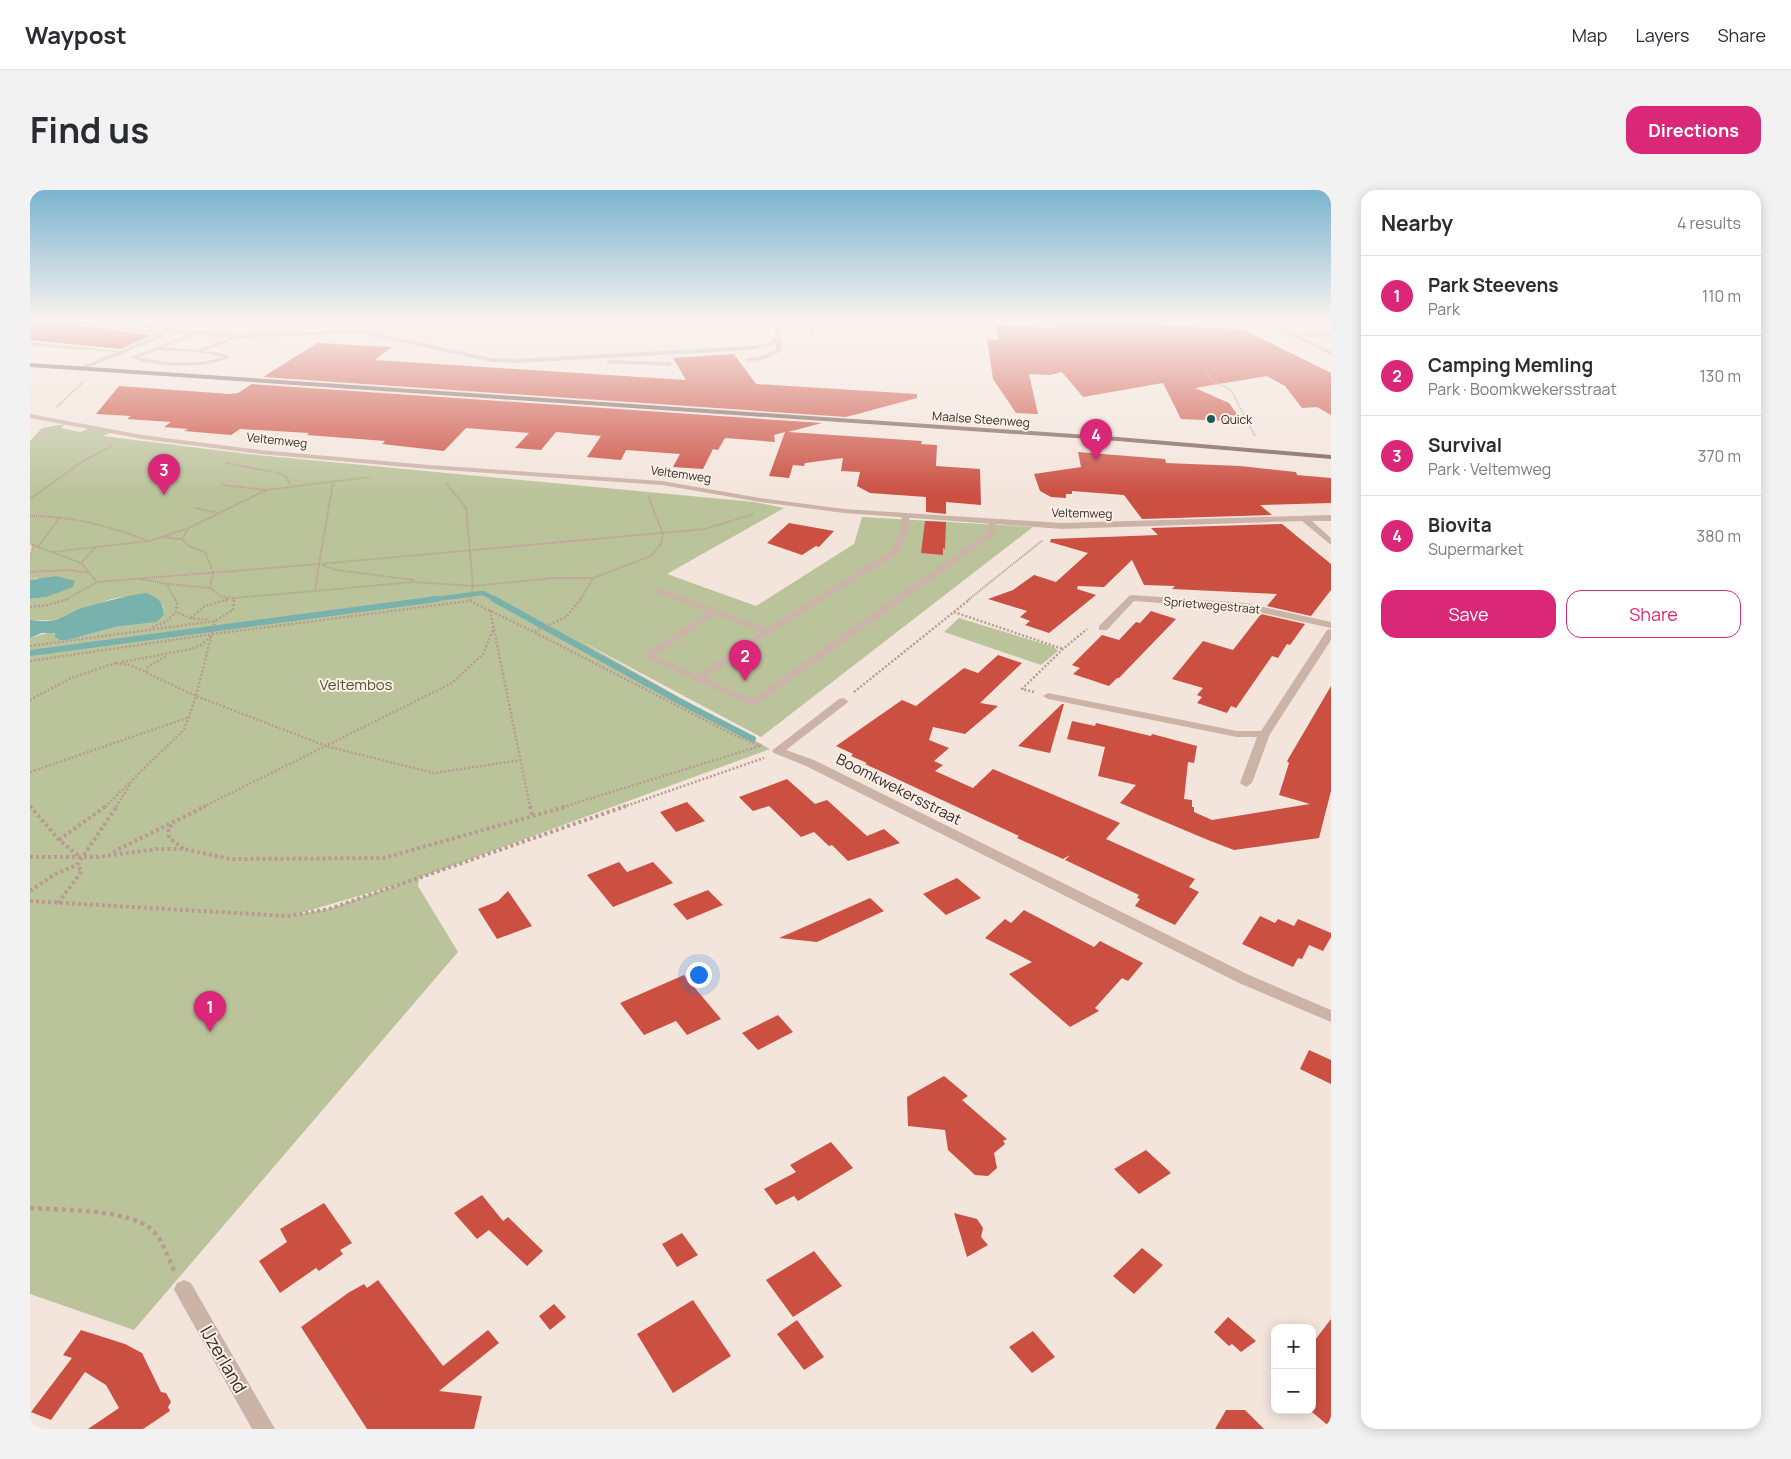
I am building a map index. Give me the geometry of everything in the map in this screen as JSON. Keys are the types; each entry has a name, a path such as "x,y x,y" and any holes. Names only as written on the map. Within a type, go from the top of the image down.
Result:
{"main road":[{"name":"Maalse Steenweg","path":"211,378 1118,439 1331,457"}],"street":[{"name":"Veltemweg","path":"30,416 142,436 260,452 428,467 662,483 760,500 844,511 905,516 1062,526 1331,518"},
{"path":"1304,519 1331,542"},
{"name":"Sprietwegestraat","path":"1103,628 1132,598 1245,606 1331,625"},
{"path":"1246,783 1264,734 1331,632"},
{"path":"1048,696 1237,734 1264,734"},
{"path":"778,750 843,701"},
{"name":"Boomkwekersstraat","path":"778,750 810,763 1244,979 1331,1016"},
{"name":"IJzerland","path":"184,1289 264,1429"}],"lane":[{"path":"697,679 768,631 896,551 905,527 905,516"},
{"path":"715,612 647,656 753,703 991,532 992,521"},
{"path":"658,590 768,631"}],"path":[{"path":"46,418 86,378"},
{"path":"1210,378 1212,381 1231,390 1256,438"},
{"path":"30,499 77,466 99,452 113,446"},
{"path":"53,552 149,541 189,528 266,490 290,485 286,476 278,473 221,462"},
{"path":"444,480 453,489 466,508 473,588 470,601"},
{"path":"315,591 333,483"},
{"path":"222,485 266,490"},
{"path":"319,564 336,570 420,581 446,582 473,588 554,578 593,578 651,556 661,544 663,534 647,496"},
{"path":"195,508 218,514"},
{"path":"30,607 43,607 70,598 97,582 663,534 705,529 757,514"},
{"path":"30,516 60,518 112,528 149,541"},
{"path":"38,546 60,518"},
{"path":"843,701 1062,526"},
{"path":"182,539 189,528"},
{"path":"161,537 182,539 189,546 205,552 213,572 210,588"},
{"path":"30,558 32,544 81,563 97,582"},
{"path":"81,563 95,548"},
{"path":"30,572 70,570 89,573"},
{"path":"534,632 566,617 580,600 593,578"},
{"path":"137,579 167,584 203,586 210,588 222,597 234,598 420,581"},
{"path":"147,629 166,622 176,612 177,604 167,584"},
{"path":"191,618 205,606 234,598"},
{"path":"30,646 147,629 214,623 233,610 234,598"},
{"path":"30,661 213,633 470,601 534,632 734,736 760,746 532,816 384,858 230,860 184,849 156,848 80,858 30,857"},
{"path":"490,610 532,816"},
{"path":"176,612 191,618 214,623"},
{"path":"954,612 1063,649"},
{"path":"59,840 100,812 184,730 196,696 214,623"},
{"path":"1048,696 1022,689 1085,629 1103,628"},
{"path":"110,854 452,683 483,654 493,630"},
{"path":"146,672 148,666 157,660 201,645 213,633"},
{"path":"30,700 45,690 70,678 116,663 174,653"},
{"path":"116,663 130,665 162,682 326,746 434,773 522,760"},
{"path":"30,772 190,717"},
{"path":"30,901 287,916 329,909 763,758 778,750"},
{"path":"30,892 57,873 77,865 80,858 100,833 134,778"},
{"path":"30,806 59,840 80,858"},
{"path":"177,820 168,828 169,838 184,849"},
{"path":"58,903 82,871 77,865"},
{"path":"30,1208 113,1215 136,1220 153,1230 184,1289"}],"green space":[{"name":"Veltembos","path":"65,424 61,428 80,432 91,428 110,433 103,436 257,455 754,502 784,508 667,574 756,606 854,544 862,517 1033,527 761,737 577,639 770,749 419,878 418,886 458,952 134,1330 30,1294 30,638 51,632 68,640 115,627 157,622 164,615 163,605 134,598 118,597 57,619 46,621 30,620 30,599 46,597 37,578 30,580 30,557 33,545 30,544 30,441 42,428","holes":["403,883 329,909 294,915"]},
{"path":"959,618 1054,647 1058,651 1041,665 944,632"}],"water":[{"path":"56,576 75,581 73,587 46,597 30,599 30,580"},
{"path":"146,593 157,599 163,607 164,615 157,622 115,627 68,640 60,640 55,637 55,633 42,633 30,638 30,620 54,620 82,608 122,597"}],"building":[{"path":"275,378 652,378 686,380 685,378 751,378 756,384 917,394 917,398 846,417"},
{"path":"1030,378 1038,414 1016,413 993,379"},
{"path":"1067,378 1256,378 1195,388 1229,403 1242,421 1181,419 1163,383 1083,397"},
{"path":"1270,378 1331,378 1331,415 1317,407 1302,408 1285,386"},
{"path":"252,384 822,423 788,432 922,441 921,444 937,445 936,466 980,469 981,505 946,502 946,514 926,512 926,497 870,493 857,486 860,472 841,471 843,458 805,463 804,466 793,465 789,478 769,476 785,432 774,435 775,442 725,438 718,450 713,449 703,469 673,467 680,454 626,450 621,460 587,457 601,436 556,432 541,450 515,448 529,433 466,428 444,451 382,444 385,441 307,435 309,433 240,429 231,435 184,431 188,429 164,427 171,422 127,419 131,416 96,414 119,386 230,394 238,393"},
{"path":"1078,452 1165,459 1166,463 1240,466 1331,478 1331,503 1260,505 1272,515 1142,519 1124,495 1072,491 1072,494 1066,494 1066,498 1051,497 1040,491 1034,474 1081,467"},
{"path":"925,521 946,522 943,555 921,553"},
{"path":"789,523 834,531 819,547 816,546 802,555 767,543"},
{"path":"1282,524 1331,564 1331,590 1311,616 1267,606 1277,594 1172,589 1175,586 1144,585 1132,560 1104,587 1078,586 1077,589 1096,595 1049,633 1025,625 1030,621 1020,617 1027,611 988,599 1013,590 1034,575 1056,582 1088,553 1050,542 1051,539 1158,535 1151,528"},
{"path":"1151,611 1176,619 1119,678 1109,686 1073,674 1080,668 1072,665 1102,635 1119,640 1136,622 1140,623"},
{"path":"1261,614 1305,624 1290,645 1287,644 1278,658 1272,656 1236,708 1231,706 1227,713 1197,703 1202,697 1197,695 1203,688 1172,679 1203,641 1233,650"},
{"path":"998,655 1022,663 980,703 998,706 965,734 933,727 929,740 949,748 934,761 943,765 935,771 973,788 993,769 1120,823 1106,839 1195,879 1189,887 1199,892 1175,925 1135,906 1140,899 1137,898 1139,895 1065,860 1070,855 1063,859 1017,838 1019,836 865,764 867,763 851,756 853,754 836,746 902,700 916,706 964,668 978,673"},
{"path":"1331,686 1331,791 1319,838 1234,850 1208,840 1120,803 1136,785 1098,776 1105,747 1067,739 1072,721 1095,726 1096,723 1151,736 1152,734 1197,746 1194,763 1188,762 1184,799 1192,800 1194,812 1212,820 1310,804 1279,795 1289,763 1287,761"},
{"path":"1064,704 1050,753 1018,746"},
{"path":"787,779 815,804 827,800 867,836 884,829 900,843 848,861 832,845 829,846 814,832 801,837 769,806 753,811 739,797"},
{"path":"687,802 705,821 676,832 660,812"},
{"path":"619,862 627,872 653,862 673,883 613,907 587,875"},
{"path":"957,878 981,898 946,915 923,894"},
{"path":"708,890 723,905 687,920 673,904"},
{"path":"508,891 532,926 497,939 478,909 498,901"},
{"path":"870,898 884,911 817,942 779,938"},
{"path":"1024,910 1094,947 1100,941 1143,963 1128,981 1122,978 1095,1008 1099,1011 1070,1027 1009,974 1032,962 985,938 1005,919 1011,923"},
{"path":"1260,916 1275,923 1278,919 1294,926 1298,919 1331,933 1331,937 1323,951 1309,945 1302,959 1298,958 1293,967 1242,944"},
{"path":"684,975 721,1019 687,1035 676,1021 644,1035 620,1003"},
{"path":"778,1015 793,1032 758,1050 742,1033"},
{"path":"1309,1050 1331,1060 1331,1084 1300,1069"},
{"path":"944,1076 968,1096 962,1100 1007,1139 1003,1141 1005,1144 994,1153 997,1168 988,1176 975,1175 948,1150 945,1130 908,1126 907,1097"},
{"path":"831,1142 853,1168 798,1201 794,1196 776,1205 764,1189 796,1172 790,1165"},
{"path":"1146,1150 1171,1173 1139,1194 1114,1169"},
{"path":"482,1195 503,1221 508,1217 543,1251 527,1266 489,1230 477,1239 454,1213"},
{"path":"324,1203 352,1243 340,1250 343,1254 319,1271 316,1268 280,1293 259,1261 287,1242 280,1229"},
{"path":"954,1213 977,1219 983,1228 981,1237 988,1245 967,1257"},
{"path":"682,1233 698,1255 677,1267 662,1244"},
{"path":"1142,1248 1163,1265 1134,1294 1113,1276"},
{"path":"814,1251 842,1286 793,1317 766,1280"},
{"path":"378,1280 443,1366 488,1330 499,1343 439,1391 482,1396 474,1429 367,1429 301,1327 348,1293 364,1284 367,1288"},
{"path":"693,1300 731,1356 673,1393 637,1334"},
{"path":"554,1304 566,1317 550,1330 539,1316"},
{"path":"1228,1317 1256,1341 1241,1352 1232,1344 1229,1346 1214,1332"},
{"path":"1331,1319 1331,1428 1314,1414 1316,1414 1316,1339"},
{"path":"797,1320 824,1357 804,1370 777,1334"},
{"path":"81,1330 125,1344 142,1353 161,1392 166,1393 171,1402 168,1407 170,1411 143,1429 88,1429 119,1408 106,1385 85,1372 51,1420 31,1412 72,1358 63,1355"},
{"path":"1033,1331 1055,1357 1032,1373 1009,1347"},
{"path":"1226,1410 1245,1410 1264,1429 1215,1429"}],"waterway":[{"path":"428,600 483,593 496,600"},
{"path":"30,653 437,599"},
{"path":"494,599 677,700 753,739"}],"place":[{"name":"Quick","path":"1211,419"},
{"name":"Biovita","path":"1096,460"},
{"name":"Survival","path":"164,495"},
{"name":"Camping Memling","path":"745,681"},
{"name":"Park Steevens","path":"210,1032"}]}
